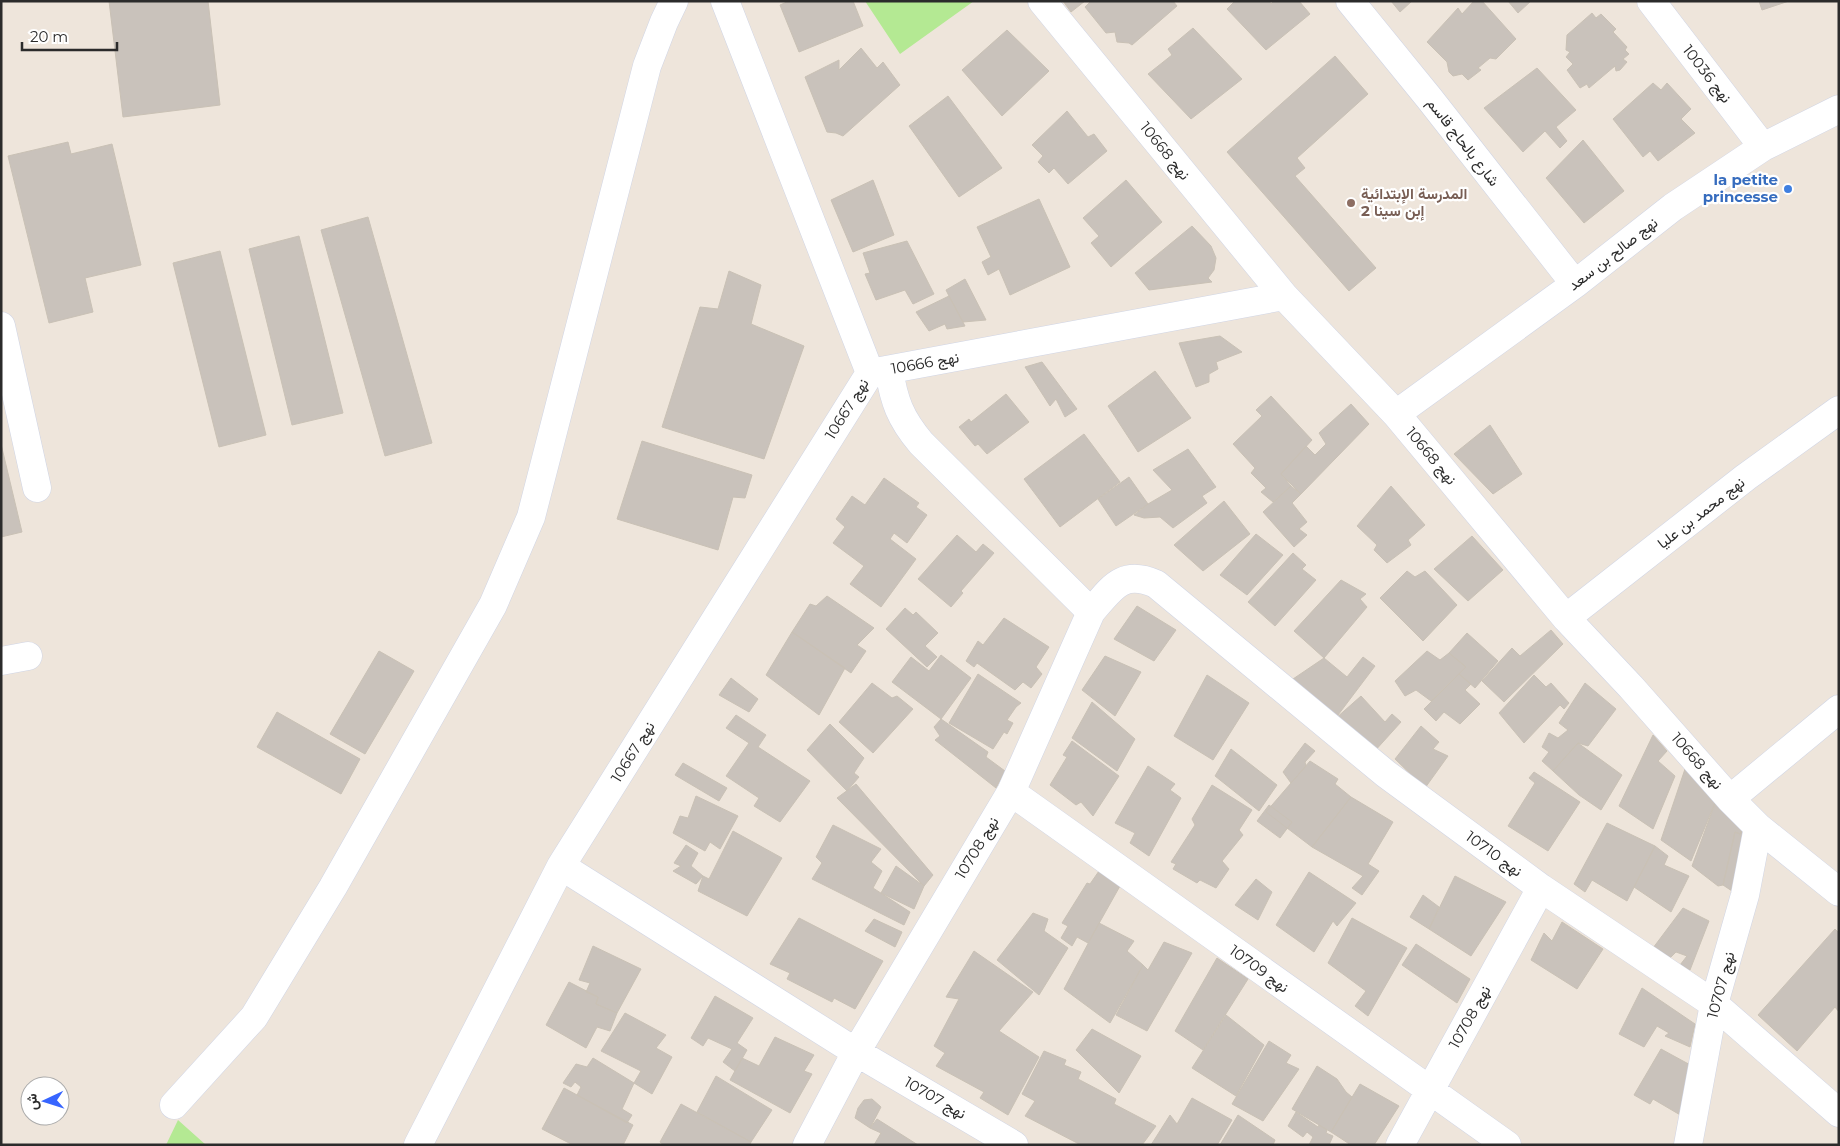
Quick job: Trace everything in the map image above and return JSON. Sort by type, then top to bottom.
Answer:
[{"type":"street","points":[[174,1104],[254,1017],[333,887],[493,605],[531,517],[647,66],[674,1]]},
{"type":"street","name":"نهج 10666","points":[[725,1],[879,371],[1284,296]]},
{"type":"street","name":"نهج 10668","points":[[1042,1],[1284,296],[1396,414],[1566,618],[1631,687],[1730,800],[1758,827],[1839,892]]},
{"type":"street","name":"شارع بالحاج قاسم","points":[[1350,1],[1575,284]]},
{"type":"street","name":"نهج 10036","points":[[1651,1],[1763,146]]},
{"type":"street","name":"نهج صالح بن سعد","points":[[1396,414],[1575,284],[1673,207],[1763,146],[1837,115]]},
{"type":"street","points":[[1,326],[37,488]]},
{"type":"street","name":"نهج 10667","points":[[418,1145],[561,866],[879,371],[893,394],[899,412],[921,443],[1091,612]]},
{"type":"street","name":"نهج محمد بن عليا","points":[[1566,618],[1746,477],[1839,410]]},
{"type":"street","name":"نهج 10708","points":[[807,1145],[856,1052],[1011,792],[1091,612],[1119,583],[1130,578],[1143,578],[1156,584]]},
{"type":"street","name":"نهج 10710","points":[[1156,584],[1386,774],[1541,888],[1714,1004],[1839,1113]]},
{"type":"street","points":[[1,661],[28,656]]},
{"type":"street","points":[[1730,800],[1839,709]]},
{"type":"street","name":"نهج 10709","points":[[1011,792],[1507,1145]]},
{"type":"street","name":"نهج 10707","points":[[1688,1145],[1714,1004],[1745,895],[1758,827]]},
{"type":"street","name":"نهج 10707","points":[[561,866],[856,1052],[1014,1145]]},
{"type":"street","name":"نهج 10708","points":[[1400,1145],[1541,888]]},
{"type":"green space","points":[[865,1],[974,1],[900,54]]},
{"type":"green space","points":[[178,1120],[206,1145],[166,1145]]},
{"type":"building","points":[[109,1],[208,1],[220,105],[123,117]]},
{"type":"building","points":[[789,1],[853,1],[863,26],[799,52],[780,5]]},
{"type":"building","points":[[1063,1],[1085,1],[1071,12]]},
{"type":"building","points":[[1091,1],[1173,1],[1177,6],[1132,45],[1117,42],[1115,32],[1106,33],[1085,7]]},
{"type":"building","points":[[1235,1],[1269,1],[1271,4],[1274,1],[1299,1],[1310,14],[1266,50],[1227,9]]},
{"type":"building","points":[[1391,1],[1412,1],[1400,12]]},
{"type":"building","points":[[1474,1],[1482,1],[1516,39],[1496,59],[1490,58],[1478,68],[1481,70],[1468,80],[1462,74],[1453,76],[1449,72],[1447,62],[1427,42],[1458,8],[1462,14]]},
{"type":"building","points":[[1508,1],[1531,1],[1518,13]]},
{"type":"building","points":[[1759,1],[1789,1],[1762,10]]},
{"type":"building","points":[[1592,13],[1596,18],[1601,14],[1616,29],[1613,32],[1627,47],[1625,50],[1629,54],[1623,59],[1627,62],[1620,70],[1616,71],[1615,66],[1589,88],[1587,84],[1580,88],[1567,70],[1573,64],[1566,57],[1570,52],[1566,50],[1567,35]]},
{"type":"building","points":[[1193,28],[1242,79],[1191,119],[1148,74],[1172,55],[1168,49]]},
{"type":"building","points":[[1007,30],[1049,71],[1002,116],[962,70]]},
{"type":"building","points":[[861,48],[877,68],[883,62],[900,85],[843,136],[827,132],[805,77],[839,60],[839,70]]},
{"type":"building","points":[[1335,56],[1368,94],[1297,158],[1305,168],[1295,176],[1376,268],[1349,291],[1227,152]]},
{"type":"building","points":[[1537,68],[1576,110],[1556,127],[1567,141],[1560,148],[1545,131],[1523,152],[1484,108]]},
{"type":"building","points":[[1653,83],[1661,90],[1667,83],[1691,109],[1681,119],[1695,133],[1658,161],[1650,151],[1643,157],[1613,119]]},
{"type":"building","points":[[948,96],[1002,168],[959,197],[909,126]]},
{"type":"building","points":[[1067,111],[1088,137],[1094,134],[1107,151],[1068,184],[1054,168],[1049,173],[1038,162],[1043,156],[1032,145]]},
{"type":"building","points":[[1583,140],[1624,191],[1584,223],[1546,178]]},
{"type":"building","points":[[68,142],[71,154],[112,144],[141,265],[85,278],[93,312],[49,323],[8,156]]},
{"type":"building","points":[[873,180],[894,235],[853,252],[831,200]]},
{"type":"building","points":[[1126,180],[1162,222],[1111,267],[1091,243],[1099,236],[1083,218]]},
{"type":"building","points":[[1039,199],[1070,267],[1010,295],[999,269],[988,275],[982,262],[991,257],[977,227]]},
{"type":"building","points":[[368,217],[432,443],[385,456],[321,230]]},
{"type":"building","points":[[1192,226],[1211,246],[1216,258],[1214,270],[1208,278],[1212,282],[1149,290],[1135,273]]},
{"type":"building","points":[[299,236],[343,413],[292,425],[249,249]]},
{"type":"building","points":[[907,241],[934,294],[913,304],[905,290],[876,300],[865,274],[870,273],[863,253]]},
{"type":"building","points":[[220,251],[266,435],[219,447],[173,263]]},
{"type":"building","points":[[729,271],[761,285],[751,324],[804,346],[764,459],[662,427],[700,307],[718,309]]},
{"type":"building","points":[[965,279],[986,320],[963,322],[949,296],[946,290]]},
{"type":"building","points":[[949,296],[965,326],[947,329],[945,324],[929,331],[916,312]]},
{"type":"building","points":[[1220,336],[1242,352],[1216,362],[1218,369],[1209,374],[1209,382],[1196,387],[1179,343]]},
{"type":"building","points":[[1042,362],[1077,409],[1065,417],[1056,399],[1050,406],[1025,367]]},
{"type":"building","points":[[1155,371],[1191,418],[1138,452],[1108,406]]},
{"type":"building","points":[[1006,394],[1029,422],[987,454],[978,444],[975,446],[959,427],[969,419],[971,422]]},
{"type":"building","points":[[1271,396],[1312,440],[1281,474],[1291,486],[1273,502],[1261,492],[1266,488],[1251,473],[1255,468],[1233,444],[1262,416],[1256,410]]},
{"type":"building","points":[[1351,404],[1369,424],[1301,494],[1281,474],[1306,446],[1315,455],[1326,444],[1319,433]]},
{"type":"building","points":[[1490,425],[1522,474],[1493,494],[1454,454]]},
{"type":"building","points":[[1084,434],[1120,482],[1060,527],[1024,479]]},
{"type":"building","points":[[642,441],[752,475],[745,498],[733,497],[718,550],[617,519]]},
{"type":"building","points":[[1,444],[22,532],[1,537]]},
{"type":"building","points":[[1188,449],[1216,487],[1202,496],[1207,503],[1173,528],[1160,517],[1144,518],[1134,515],[1172,490],[1153,470]]},
{"type":"building","points":[[1129,477],[1148,504],[1116,526],[1098,499]]},
{"type":"building","points":[[884,478],[919,503],[916,507],[927,515],[907,543],[894,533],[890,539],[916,559],[881,607],[850,584],[864,566],[833,543],[845,527],[836,519],[852,496],[865,505]]},
{"type":"building","points":[[1291,486],[1301,494],[1292,503],[1307,522],[1299,529],[1307,535],[1294,547],[1263,512]]},
{"type":"building","points":[[1391,486],[1425,525],[1408,540],[1411,545],[1387,563],[1374,550],[1377,545],[1357,526]]},
{"type":"building","points":[[1224,501],[1250,534],[1203,571],[1174,545]]},
{"type":"building","points":[[1256,534],[1283,555],[1247,595],[1220,575]]},
{"type":"building","points":[[957,535],[976,552],[983,544],[994,553],[961,591],[963,593],[951,607],[918,579]]},
{"type":"building","points":[[1472,536],[1503,570],[1468,601],[1434,569]]},
{"type":"building","points":[[1293,553],[1306,565],[1302,569],[1316,580],[1275,626],[1248,602]]},
{"type":"building","points":[[1407,571],[1415,577],[1425,571],[1457,605],[1423,641],[1380,598]]},
{"type":"building","points":[[1341,580],[1366,594],[1360,599],[1367,607],[1324,658],[1294,631]]},
{"type":"building","points":[[827,596],[874,628],[857,645],[866,651],[851,673],[792,632],[810,604],[816,606]]},
{"type":"building","points":[[1137,606],[1176,630],[1154,661],[1114,639]]},
{"type":"building","points":[[905,608],[913,615],[916,612],[938,633],[925,646],[937,657],[927,667],[886,629]]},
{"type":"building","points":[[1004,618],[1049,647],[1036,667],[1042,674],[1031,688],[1023,682],[1015,690],[977,663],[974,667],[966,661],[978,641],[983,645]]},
{"type":"building","points":[[1551,630],[1563,644],[1504,702],[1482,681],[1512,648],[1520,656]]},
{"type":"building","points":[[792,632],[845,668],[819,715],[766,675]]},
{"type":"building","points":[[1467,633],[1498,661],[1475,688],[1459,674],[1466,667],[1449,653]]},
{"type":"building","points":[[379,651],[414,671],[365,754],[330,734]]},
{"type":"building","points":[[1427,651],[1440,660],[1449,653],[1466,667],[1431,701],[1416,690],[1405,696],[1395,681]]},
{"type":"building","points":[[941,655],[971,678],[941,719],[892,682],[911,657],[929,671]]},
{"type":"building","points":[[1105,656],[1141,672],[1115,716],[1082,690]]},
{"type":"building","points":[[1363,657],[1375,666],[1335,719],[1293,679],[1324,658],[1347,677]]},
{"type":"building","points":[[978,674],[1021,703],[1007,720],[1013,723],[1007,734],[1004,732],[993,749],[949,723]]},
{"type":"building","points":[[1459,674],[1471,684],[1465,690],[1480,704],[1460,724],[1444,712],[1436,721],[1424,709]]},
{"type":"building","points":[[1207,675],[1249,703],[1213,760],[1174,736]]},
{"type":"building","points":[[1534,675],[1546,687],[1551,683],[1569,703],[1564,709],[1560,705],[1524,743],[1499,713]]},
{"type":"building","points":[[731,678],[758,699],[749,712],[719,695]]},
{"type":"building","points":[[872,683],[892,698],[897,696],[913,709],[873,753],[839,722]]},
{"type":"building","points":[[1585,683],[1616,709],[1588,746],[1578,743],[1553,771],[1542,761],[1549,752],[1542,747],[1549,733],[1558,738],[1568,730],[1559,723]]},
{"type":"building","points":[[1361,696],[1385,722],[1392,714],[1401,722],[1373,753],[1335,719]]},
{"type":"building","points":[[1092,702],[1135,739],[1117,771],[1072,738]]},
{"type":"building","points":[[277,712],[360,759],[341,794],[257,747]]},
{"type":"building","points":[[736,715],[766,735],[758,747],[810,781],[780,822],[754,806],[759,798],[726,776],[749,743],[726,728]]},
{"type":"building","points":[[941,719],[988,752],[986,757],[1005,771],[996,788],[935,740],[940,736],[934,727]]},
{"type":"building","points":[[830,724],[864,758],[854,773],[859,777],[847,791],[807,750]]},
{"type":"building","points":[[1421,726],[1439,742],[1433,749],[1448,756],[1425,788],[1395,759]]},
{"type":"building","points":[[1653,735],[1667,751],[1658,761],[1675,776],[1653,829],[1619,806]]},
{"type":"building","points":[[1072,741],[1119,776],[1093,816],[1081,802],[1076,805],[1050,785],[1067,757],[1063,755]]},
{"type":"building","points":[[1305,743],[1315,751],[1305,762],[1306,766],[1291,783],[1283,772]]},
{"type":"building","points":[[1578,743],[1622,775],[1601,810],[1579,795],[1553,771]]},
{"type":"building","points":[[1231,749],[1277,785],[1259,811],[1215,776]]},
{"type":"building","points":[[1310,761],[1338,779],[1335,784],[1351,797],[1312,847],[1266,812]]},
{"type":"building","points":[[683,763],[727,788],[719,801],[675,775]]},
{"type":"building","points":[[1148,766],[1175,784],[1170,790],[1181,798],[1149,856],[1130,843],[1135,833],[1115,823]]},
{"type":"building","points":[[1685,769],[1717,798],[1691,861],[1661,840]]},
{"type":"building","points":[[1534,772],[1580,802],[1548,851],[1508,826],[1535,783],[1529,778]]},
{"type":"building","points":[[856,784],[933,875],[924,886],[837,798]]},
{"type":"building","points":[[1212,785],[1252,810],[1239,830],[1243,835],[1222,861],[1229,869],[1216,888],[1200,880],[1197,883],[1173,869],[1176,864],[1171,862],[1195,825],[1192,819]]},
{"type":"building","points":[[696,796],[738,816],[720,849],[710,842],[705,851],[673,833],[680,816],[688,818]]},
{"type":"building","points":[[1351,797],[1393,822],[1368,864],[1379,871],[1362,895],[1352,888],[1363,876],[1312,847]]},
{"type":"building","points":[[1717,798],[1745,823],[1740,834],[1735,832],[1723,885],[1718,886],[1692,866]]},
{"type":"building","points":[[1269,805],[1292,822],[1280,838],[1257,821]]},
{"type":"building","points":[[1607,823],[1655,846],[1627,901],[1592,880],[1585,892],[1574,884]]},
{"type":"building","points":[[1745,823],[1741,897],[1723,885],[1735,832],[1740,834]]},
{"type":"building","points":[[833,825],[881,849],[871,862],[882,871],[873,888],[910,912],[904,925],[812,879],[822,863],[816,857]]},
{"type":"building","points":[[733,831],[782,858],[747,916],[698,891],[703,876],[709,879]]},
{"type":"building","points":[[686,845],[698,853],[691,866],[703,876],[696,884],[673,871],[681,866],[674,863]]},
{"type":"building","points":[[1655,846],[1668,856],[1664,865],[1689,876],[1671,912],[1634,887]]},
{"type":"building","points":[[896,866],[924,886],[914,909],[881,893]]},
{"type":"building","points":[[1099,871],[1120,886],[1088,943],[1077,937],[1072,946],[1061,938],[1068,926],[1062,923],[1087,883],[1090,884]]},
{"type":"building","points":[[1309,872],[1356,903],[1337,926],[1333,921],[1314,952],[1276,925]]},
{"type":"building","points":[[1455,876],[1506,902],[1471,956],[1429,929]]},
{"type":"building","points":[[1256,879],[1272,892],[1258,920],[1235,905]]},
{"type":"building","points":[[1423,895],[1439,907],[1429,929],[1410,917]]},
{"type":"building","points":[[1683,908],[1709,921],[1690,970],[1680,965],[1687,956],[1676,952],[1670,958],[1653,948]]},
{"type":"building","points":[[1033,913],[1048,919],[1044,931],[1068,948],[1039,995],[997,960]]},
{"type":"building","points":[[799,918],[883,961],[855,1009],[834,998],[832,1002],[787,979],[790,973],[770,964]]},
{"type":"building","points":[[1352,918],[1407,948],[1368,1016],[1355,1006],[1366,991],[1328,963]]},
{"type":"building","points":[[874,919],[902,932],[895,947],[865,931]]},
{"type":"building","points":[[1562,922],[1603,949],[1577,989],[1531,960],[1544,933],[1552,941]]},
{"type":"building","points":[[1099,923],[1134,941],[1127,951],[1143,965],[1110,1023],[1064,989]]},
{"type":"building","points":[[1835,929],[1839,933],[1839,1012],[1835,1007],[1797,1051],[1758,1015]]},
{"type":"building","points":[[1164,942],[1192,953],[1147,1031],[1116,1015],[1143,965],[1148,970]]},
{"type":"building","points":[[1416,944],[1470,979],[1457,1003],[1402,965]]},
{"type":"building","points":[[593,946],[641,969],[617,1013],[596,1004],[598,997],[586,992],[590,983],[579,980]]},
{"type":"building","points":[[974,951],[1033,992],[999,1031],[1039,1057],[1008,1115],[980,1098],[984,1092],[936,1066],[945,1053],[934,1046],[959,999],[946,997]]},
{"type":"building","points":[[1217,958],[1248,979],[1203,1050],[1175,1031]]},
{"type":"building","points":[[569,982],[598,997],[596,1004],[617,1013],[610,1031],[597,1027],[586,1048],[546,1025]]},
{"type":"building","points":[[1642,988],[1695,1024],[1690,1047],[1665,1036],[1669,1033],[1657,1026],[1644,1047],[1619,1034]]},
{"type":"building","points":[[715,996],[753,1018],[737,1043],[747,1050],[735,1071],[723,1062],[732,1049],[708,1038],[703,1046],[691,1038]]},
{"type":"building","points":[[625,1013],[666,1035],[656,1048],[672,1057],[652,1094],[634,1083],[641,1071],[601,1051]]},
{"type":"building","points":[[1226,1015],[1264,1045],[1236,1096],[1192,1068]]},
{"type":"building","points":[[1092,1029],[1141,1056],[1119,1093],[1076,1050]]},
{"type":"building","points":[[775,1037],[814,1055],[804,1071],[812,1074],[790,1113],[730,1080],[742,1058],[759,1066]]},
{"type":"building","points":[[1269,1041],[1291,1055],[1286,1063],[1299,1069],[1263,1121],[1232,1104]]},
{"type":"building","points":[[1661,1049],[1694,1067],[1682,1116],[1653,1099],[1650,1104],[1634,1095]]},
{"type":"building","points":[[1044,1051],[1066,1060],[1064,1065],[1081,1072],[1078,1079],[1116,1099],[1114,1104],[1156,1126],[1142,1145],[1081,1145],[1025,1116],[1035,1101],[1022,1094]]},
{"type":"building","points":[[593,1058],[634,1083],[622,1109],[632,1115],[627,1123],[577,1095],[581,1087],[575,1082],[571,1087],[563,1083],[576,1064],[587,1067]]},
{"type":"building","points":[[1317,1066],[1337,1079],[1352,1097],[1331,1132],[1292,1109]]},
{"type":"building","points":[[716,1076],[772,1110],[751,1142],[697,1112]]},
{"type":"building","points":[[1360,1084],[1399,1106],[1374,1145],[1351,1145],[1331,1132]]},
{"type":"building","points":[[564,1088],[633,1125],[623,1145],[573,1145],[542,1129]]},
{"type":"building","points":[[1192,1098],[1232,1120],[1217,1145],[1151,1145],[1170,1115],[1177,1124]]},
{"type":"building","points":[[872,1099],[881,1107],[870,1128],[855,1118],[858,1108],[864,1100]]},
{"type":"building","points":[[681,1104],[751,1142],[750,1145],[664,1145],[660,1142]]},
{"type":"building","points":[[1296,1112],[1318,1127],[1319,1125],[1327,1130],[1326,1133],[1333,1136],[1329,1145],[1309,1145],[1313,1137],[1307,1132],[1303,1137],[1288,1126]]},
{"type":"building","points":[[1238,1115],[1275,1140],[1273,1145],[1220,1145]]},
{"type":"building","points":[[877,1119],[918,1145],[874,1145],[881,1133],[870,1128]]},
{"type":"place","name":"la petite princesse","points":[[1788,189]]},
{"type":"place","name":"المدرسة الإبتدائية إبن سينا 2","points":[[1351,203]]}]
